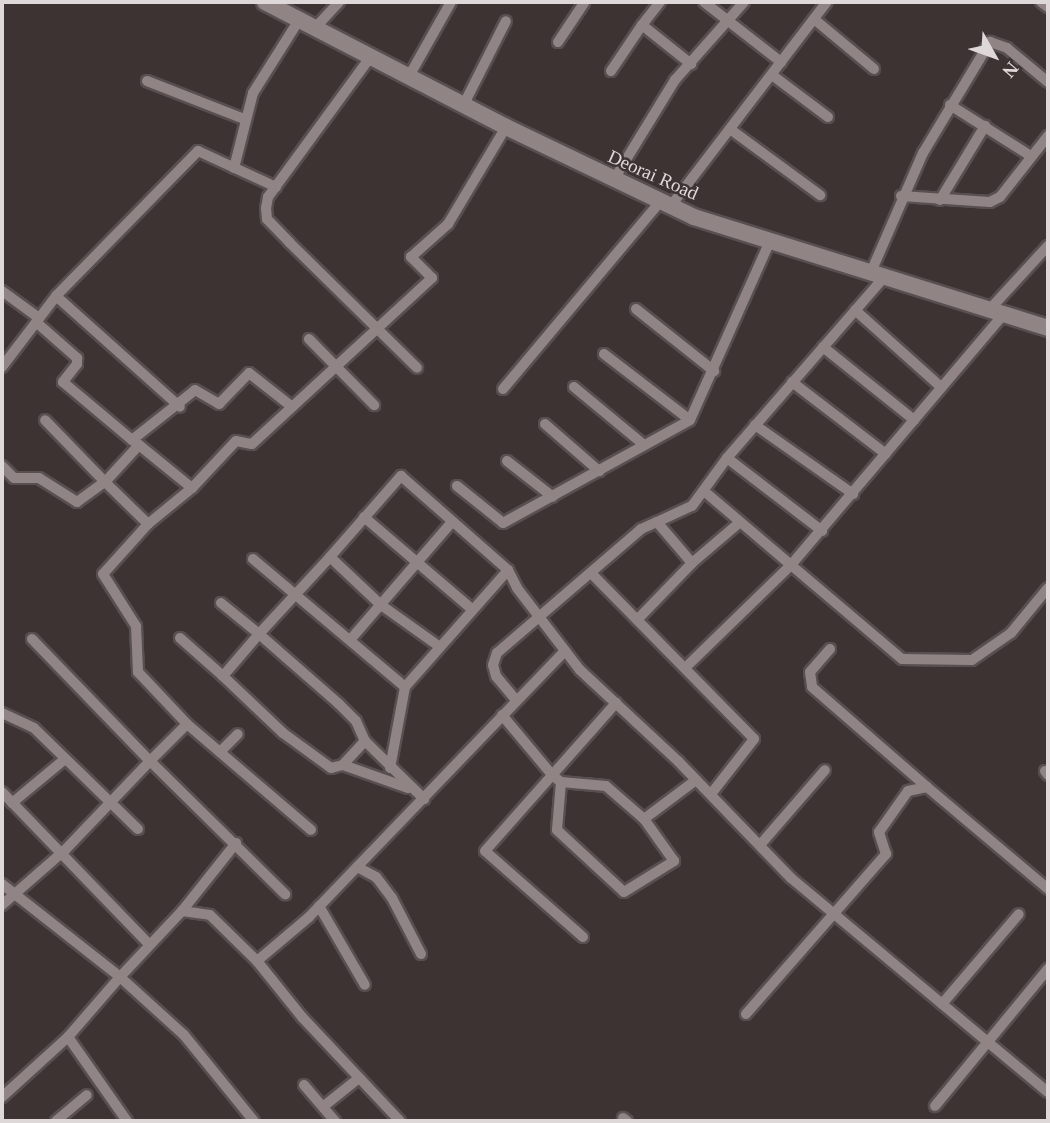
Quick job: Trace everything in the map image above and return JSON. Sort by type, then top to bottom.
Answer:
[{"type":"street","name":"Deorai Road","points":[[265,2],[369,59],[665,205],[1048,328]]},
{"type":"street","points":[[314,29],[339,2]]},
{"type":"street","points":[[408,78],[450,2]]},
{"type":"street","points":[[558,42],[584,2]]},
{"type":"street","points":[[611,71],[660,2]]},
{"type":"street","points":[[704,2],[781,62]]},
{"type":"street","points":[[612,181],[675,80],[744,2]]},
{"type":"street","points":[[503,389],[730,129],[827,2]]},
{"type":"street","points":[[1041,2],[1048,7]]},
{"type":"street","points":[[814,19],[874,69]]},
{"type":"street","points":[[234,168],[244,119],[253,93],[299,20]]},
{"type":"street","points":[[463,106],[506,21]]},
{"type":"street","points":[[642,25],[691,64]]},
{"type":"street","points":[[516,700],[493,664],[497,653],[592,574],[641,529],[692,506],[727,458],[855,310],[878,274],[901,196],[950,105],[996,40],[1048,82]]},
{"type":"street","points":[[369,59],[268,197],[267,219],[417,368]]},
{"type":"street","points":[[772,75],[828,117]]},
{"type":"street","points":[[146,81],[244,119]]},
{"type":"street","points":[[950,105],[1031,156]]},
{"type":"street","points":[[940,200],[985,126]]},
{"type":"street","points":[[311,830],[187,724],[138,672],[136,626],[103,574],[148,524],[192,488],[236,441],[252,444],[334,366],[380,329],[432,278],[411,257],[448,224],[506,127]]},
{"type":"street","points":[[730,129],[820,195]]},
{"type":"street","points":[[901,196],[976,204],[1000,197],[1048,136]]},
{"type":"street","points":[[2,367],[57,296],[198,152],[276,187]]},
{"type":"street","points":[[457,486],[503,523],[690,420],[771,241]]},
{"type":"street","points":[[685,668],[822,531],[941,387],[1048,246]]},
{"type":"street","points":[[2,291],[38,320],[77,358],[77,364],[62,382],[192,488]]},
{"type":"street","points":[[57,296],[180,407]]},
{"type":"street","points":[[636,309],[714,371]]},
{"type":"street","points":[[855,310],[941,387]]},
{"type":"street","points":[[309,339],[373,405]]},
{"type":"street","points":[[823,347],[914,420]]},
{"type":"street","points":[[604,354],[690,420]]},
{"type":"street","points":[[2,466],[14,478],[39,478],[77,502],[105,482],[152,421],[180,407],[197,389],[219,404],[249,373],[291,406]]},
{"type":"street","points":[[792,382],[886,454]]},
{"type":"street","points":[[574,387],[644,445]]},
{"type":"street","points":[[45,420],[148,524]]},
{"type":"street","points":[[545,424],[599,471]]},
{"type":"street","points":[[755,425],[853,494]]},
{"type":"street","points":[[727,458],[822,531]]},
{"type":"street","points":[[507,461],[553,497]]},
{"type":"street","points":[[223,676],[401,476],[508,570],[539,618],[565,651],[760,845],[832,912],[1048,1092]]},
{"type":"street","points":[[704,491],[902,659],[972,660],[1011,633],[1048,588]]},
{"type":"street","points":[[363,517],[473,610]]},
{"type":"street","points":[[350,640],[452,522]]},
{"type":"street","points":[[657,522],[692,563]]},
{"type":"street","points":[[637,620],[692,563],[739,523]]},
{"type":"street","points":[[330,556],[381,604],[440,647]]},
{"type":"street","points":[[253,559],[405,687]]},
{"type":"street","points":[[390,768],[405,687],[508,570]]},
{"type":"street","points":[[592,574],[754,739],[710,794]]},
{"type":"street","points":[[221,603],[356,721],[365,741],[424,799]]},
{"type":"street","points":[[180,638],[283,733],[331,768],[343,765],[414,790]]},
{"type":"street","points":[[32,639],[150,761],[285,894]]},
{"type":"street","points":[[830,649],[810,672],[812,687],[1048,889]]},
{"type":"street","points":[[257,961],[319,906],[565,651]]},
{"type":"street","points":[[583,937],[485,851],[557,779],[617,703]]},
{"type":"street","points":[[2,713],[34,728],[138,829]]},
{"type":"street","points":[[502,715],[557,779],[557,830],[624,892],[674,861],[645,819],[606,786],[557,779]]},
{"type":"street","points":[[2,905],[60,854],[187,724]]},
{"type":"street","points":[[220,752],[238,734]]},
{"type":"street","points":[[343,765],[365,741]]},
{"type":"street","points":[[12,803],[65,759]]},
{"type":"street","points":[[760,845],[825,769]]},
{"type":"street","points":[[645,819],[696,779]]},
{"type":"street","points":[[746,1014],[832,912],[886,854],[879,832],[908,791],[927,787]]},
{"type":"street","points":[[2,792],[149,944]]},
{"type":"street","points":[[2,1097],[68,1037],[149,944],[182,911],[236,843]]},
{"type":"street","points":[[357,867],[376,877],[392,898],[421,954]]},
{"type":"street","points":[[2,884],[12,895],[120,977],[184,1035],[254,1121]]},
{"type":"street","points":[[319,906],[365,985]]},
{"type":"street","points":[[182,911],[210,915],[257,961],[400,1121]]},
{"type":"street","points":[[942,1004],[1019,914]]},
{"type":"street","points":[[935,1106],[1048,969]]},
{"type":"street","points":[[68,1037],[127,1121]]},
{"type":"street","points":[[324,1106],[359,1078]]},
{"type":"street","points":[[304,1085],[335,1121]]},
{"type":"street","points":[[55,1121],[87,1095]]}]
